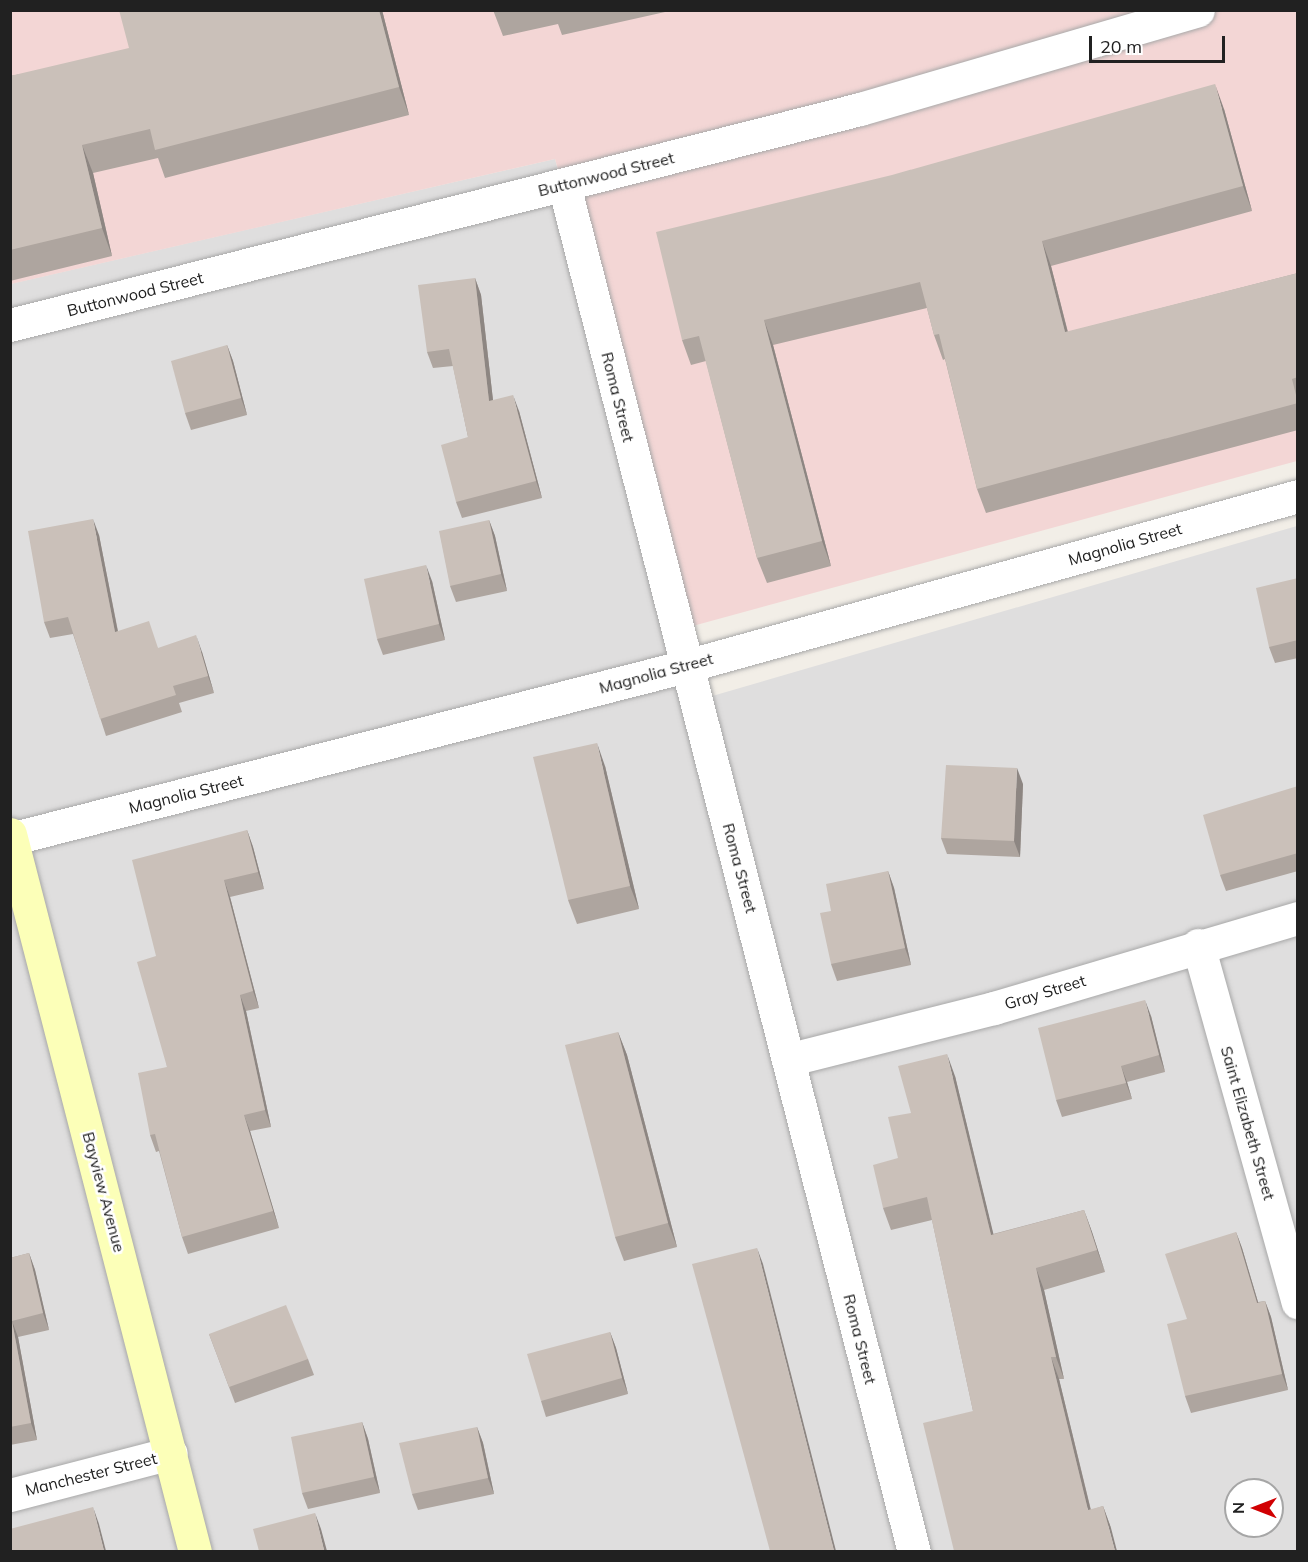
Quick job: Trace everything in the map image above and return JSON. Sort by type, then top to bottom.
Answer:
[{"type":"main road","name":"Bayview Avenue","points":[[11,837],[195,1551]]},
{"type":"street","name":"Buttonwood Street","points":[[10,326],[860,109],[1198,10]]},
{"type":"street","name":"Roma Street","points":[[564,185],[686,666],[791,1059],[914,1551]]},
{"type":"street","name":"Magnolia Street","points":[[11,837],[686,666],[1298,496]]},
{"type":"street","name":"Gray Street","points":[[791,1059],[994,1008],[1198,945],[1298,918]]},
{"type":"street","name":"Saint Elizabeth Street","points":[[1198,945],[1298,1302]]},
{"type":"street","name":"Manchester Street","points":[[10,1495],[171,1453]]},
{"type":"shaded area","points":[[10,11],[1297,11],[1297,461],[689,627],[555,159],[11,284]]},
{"type":"shaded area","points":[[555,159],[695,701],[1297,526],[1297,1551],[11,1551],[10,284]]},
{"type":"building","points":[[119,10],[379,10],[399,87],[155,150],[150,129],[82,145],[102,228],[10,250],[10,76],[129,48]]},
{"type":"building","points":[[1215,84],[1243,186],[1042,241],[1065,332],[1298,273],[1298,377],[1292,379],[1298,403],[977,489],[939,334],[934,335],[920,282],[764,320],[822,541],[757,558],[699,336],[682,340],[656,232],[892,175]]},
{"type":"building","points":[[475,278],[489,401],[513,395],[536,481],[456,502],[441,445],[468,437],[449,349],[427,352],[418,285]]},
{"type":"building","points":[[227,345],[241,398],[185,413],[171,361]]},
{"type":"building","points":[[93,519],[115,632],[149,621],[158,648],[196,635],[208,676],[173,686],[176,695],[100,719],[68,617],[44,622],[28,531]]},
{"type":"building","points":[[489,520],[501,574],[450,586],[439,531]]},
{"type":"building","points":[[426,565],[439,624],[377,639],[364,579]]},
{"type":"building","points":[[1298,578],[1298,640],[1269,647],[1256,588]]},
{"type":"building","points":[[597,743],[630,886],[568,900],[533,757]]},
{"type":"building","points":[[946,765],[1017,768],[1014,841],[941,838]]},
{"type":"building","points":[[1298,786],[1298,853],[1220,875],[1203,815]]},
{"type":"building","points":[[247,830],[258,872],[224,880],[253,991],[240,995],[265,1110],[244,1115],[273,1211],[182,1237],[155,1134],[150,1135],[138,1073],[167,1067],[137,962],[156,956],[132,860]]},
{"type":"building","points":[[888,871],[905,948],[831,964],[820,913],[831,911],[826,884]]},
{"type":"building","points":[[1145,1000],[1159,1055],[1121,1066],[1126,1083],[1056,1100],[1038,1028]]},
{"type":"building","points":[[618,1032],[668,1223],[615,1237],[565,1045]]},
{"type":"building","points":[[947,1054],[991,1235],[1084,1210],[1097,1250],[1036,1268],[1056,1357],[1051,1357],[1088,1510],[1103,1506],[1115,1551],[954,1551],[923,1423],[973,1411],[927,1197],[883,1208],[873,1165],[898,1158],[888,1117],[911,1113],[898,1066]]},
{"type":"building","points":[[1236,1232],[1257,1303],[1265,1301],[1282,1374],[1185,1396],[1167,1324],[1187,1319],[1165,1254]]},
{"type":"building","points":[[757,1248],[834,1551],[770,1551],[692,1264]]},
{"type":"building","points":[[29,1253],[43,1313],[12,1321],[31,1423],[10,1427],[10,1258]]},
{"type":"building","points":[[286,1305],[308,1359],[229,1387],[209,1334]]},
{"type":"building","points":[[610,1332],[622,1378],[541,1401],[527,1354]]},
{"type":"building","points":[[362,1422],[374,1477],[302,1493],[291,1437]]},
{"type":"building","points":[[477,1427],[488,1478],[412,1494],[399,1443]]},
{"type":"building","points":[[93,1507],[104,1551],[11,1551],[10,1529]]},
{"type":"building","points":[[315,1513],[324,1550],[259,1551],[253,1529]]}]
